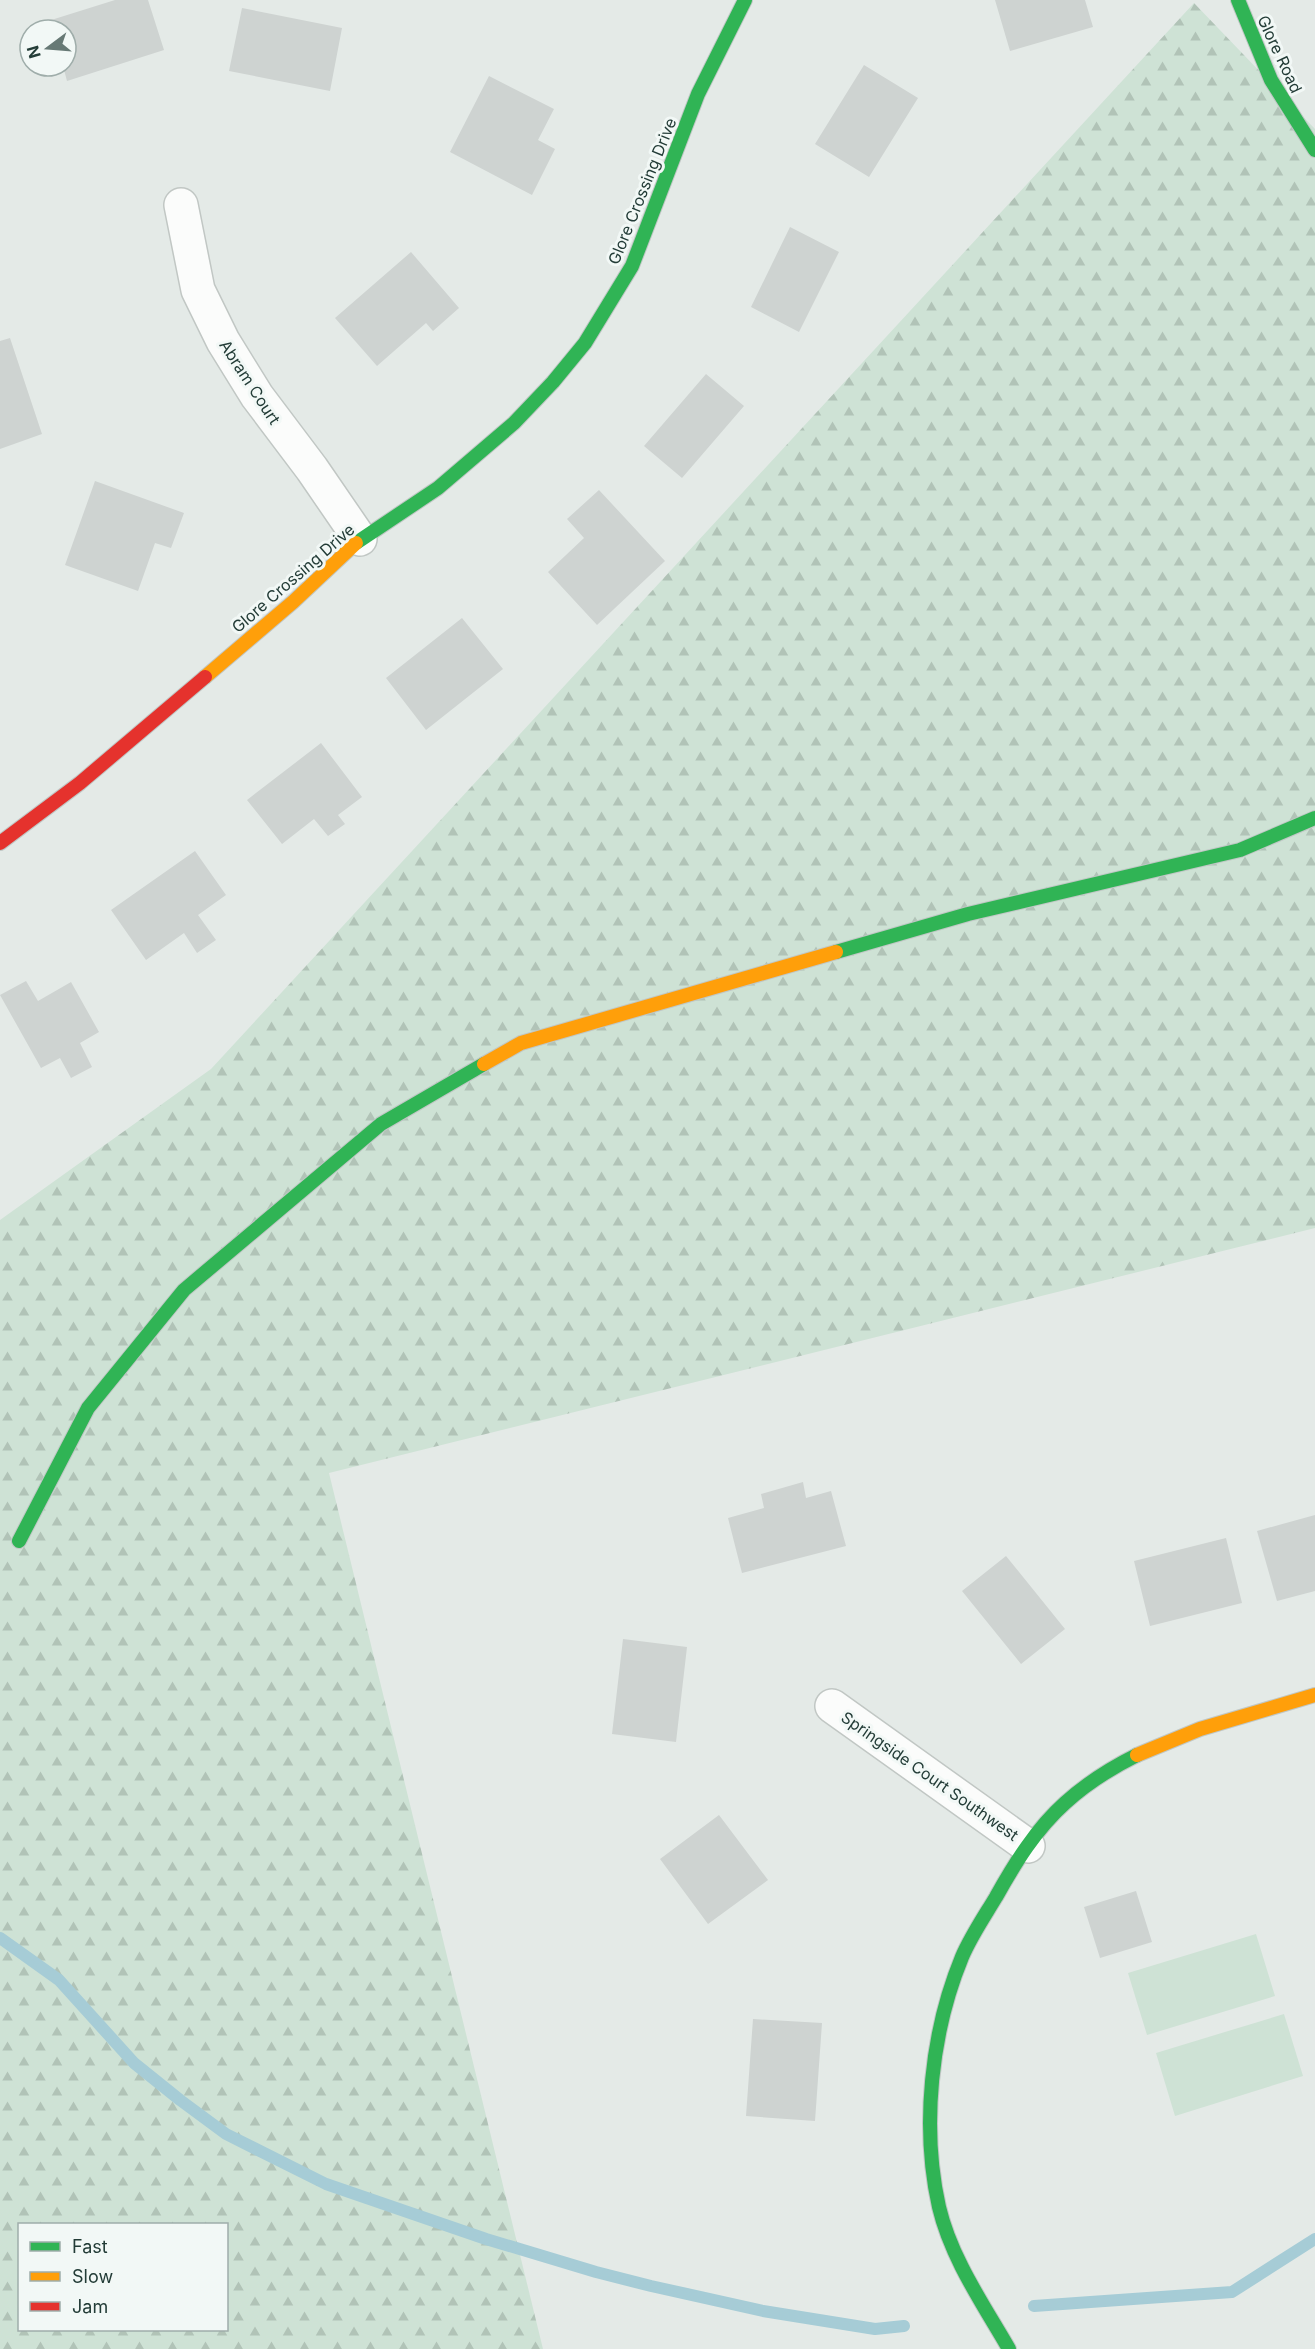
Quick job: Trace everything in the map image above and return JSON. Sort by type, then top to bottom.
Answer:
[{"type":"street","name":"Glore Crossing Drive","points":[[0,843],[80,783],[293,602],[360,540],[438,488],[514,423],[553,382],[585,343],[632,266],[698,94],[744,0]]},
{"type":"street","name":"Glore Road","points":[[1238,0],[1271,80],[1315,150]]},
{"type":"street","name":"Abram Court","points":[[181,205],[198,290],[223,341],[257,396],[312,469],[360,540]]},
{"type":"street","points":[[20,1541],[88,1408],[184,1290],[381,1124],[521,1042],[968,914],[1240,850],[1315,818]]},
{"type":"street","points":[[1009,2349],[956,2253],[940,2210],[932,2170],[933,2083],[941,2023],[962,1957],[1009,1874],[1028,1846],[1058,1809],[1091,1782],[1136,1755],[1197,1730],[1315,1695]]},
{"type":"street","name":"Springside Court Southwest","points":[[832,1706],[1028,1846]]},
{"type":"green space","points":[[1194,3],[1315,129],[1315,1228],[329,1473],[543,2349],[0,2349],[0,1220],[211,1069]]},
{"type":"green space","points":[[1256,1934],[1275,1996],[1147,2035],[1128,1973]]},
{"type":"green space","points":[[1284,2014],[1303,2076],[1175,2116],[1156,2053]]},
{"type":"building","points":[[115,0],[148,0],[164,50],[78,77],[78,18],[58,18]]},
{"type":"building","points":[[995,0],[1085,0],[1093,27],[1010,51]]},
{"type":"building","points":[[242,8],[342,28],[330,91],[229,71]]},
{"type":"building","points":[[864,65],[918,98],[869,177],[815,144]]},
{"type":"building","points":[[489,76],[554,109],[538,140],[555,149],[532,195],[450,152]]},
{"type":"building","points":[[790,227],[839,252],[799,332],[751,307]]},
{"type":"building","points":[[411,252],[459,308],[433,331],[426,323],[377,366],[335,318]]},
{"type":"building","points":[[10,338],[42,434],[0,449],[0,341]]},
{"type":"building","points":[[706,374],[744,406],[682,478],[644,446]]},
{"type":"building","points":[[95,481],[184,513],[171,548],[155,543],[138,591],[65,565]]},
{"type":"building","points":[[599,490],[665,561],[597,625],[548,572],[584,538],[567,519]]},
{"type":"building","points":[[462,618],[503,669],[426,730],[386,678]]},
{"type":"building","points":[[321,743],[362,797],[338,815],[345,824],[328,836],[314,819],[282,844],[247,800]]},
{"type":"building","points":[[195,851],[226,895],[198,915],[216,940],[197,953],[184,933],[146,960],[111,910]]},
{"type":"building","points":[[26,981],[38,1001],[71,982],[99,1032],[80,1043],[92,1067],[71,1078],[60,1058],[41,1068],[0,995]]},
{"type":"building","points":[[803,1482],[806,1498],[831,1491],[846,1546],[742,1573],[728,1518],[764,1508],[761,1494]]},
{"type":"building","points":[[1315,1515],[1315,1591],[1277,1601],[1257,1531]]},
{"type":"building","points":[[1226,1538],[1242,1603],[1150,1626],[1134,1561]]},
{"type":"building","points":[[1006,1556],[1065,1629],[1021,1664],[962,1591]]},
{"type":"building","points":[[623,1639],[687,1647],[676,1742],[612,1734]]},
{"type":"building","points":[[719,1815],[768,1880],[708,1924],[660,1859]]},
{"type":"building","points":[[1136,1891],[1152,1942],[1100,1958],[1084,1907]]},
{"type":"building","points":[[753,2019],[822,2023],[815,2121],[746,2116]]},
{"type":"waterway","points":[[0,1938],[59,1980],[134,2063],[180,2100],[226,2134],[326,2184],[486,2239],[651,2286],[763,2311],[875,2329],[904,2326]]},
{"type":"waterway","points":[[1034,2306],[1232,2292],[1315,2239]]},
{"type":"traffic: fast","points":[[356,543],[438,488],[514,423],[553,382],[585,343],[632,266],[698,94],[745,0]]},
{"type":"traffic: fast","points":[[1238,0],[1271,80],[1315,150]]},
{"type":"traffic: fast","points":[[836,952],[968,914],[1240,850],[1315,818]]},
{"type":"traffic: fast","points":[[19,1541],[88,1408],[184,1290],[381,1124],[484,1064]]},
{"type":"traffic: fast","points":[[1009,2349],[951,2244],[939,2207],[931,2145],[930,2113],[936,2048],[951,1986],[962,1957],[1035,1835],[1054,1813],[1082,1789],[1137,1755]]},
{"type":"traffic: slow","points":[[205,677],[293,602],[356,543]]},
{"type":"traffic: slow","points":[[484,1064],[521,1043],[836,952]]},
{"type":"traffic: slow","points":[[1137,1755],[1200,1729],[1315,1695]]},
{"type":"traffic: jam","points":[[0,843],[80,783],[205,677]]}]
